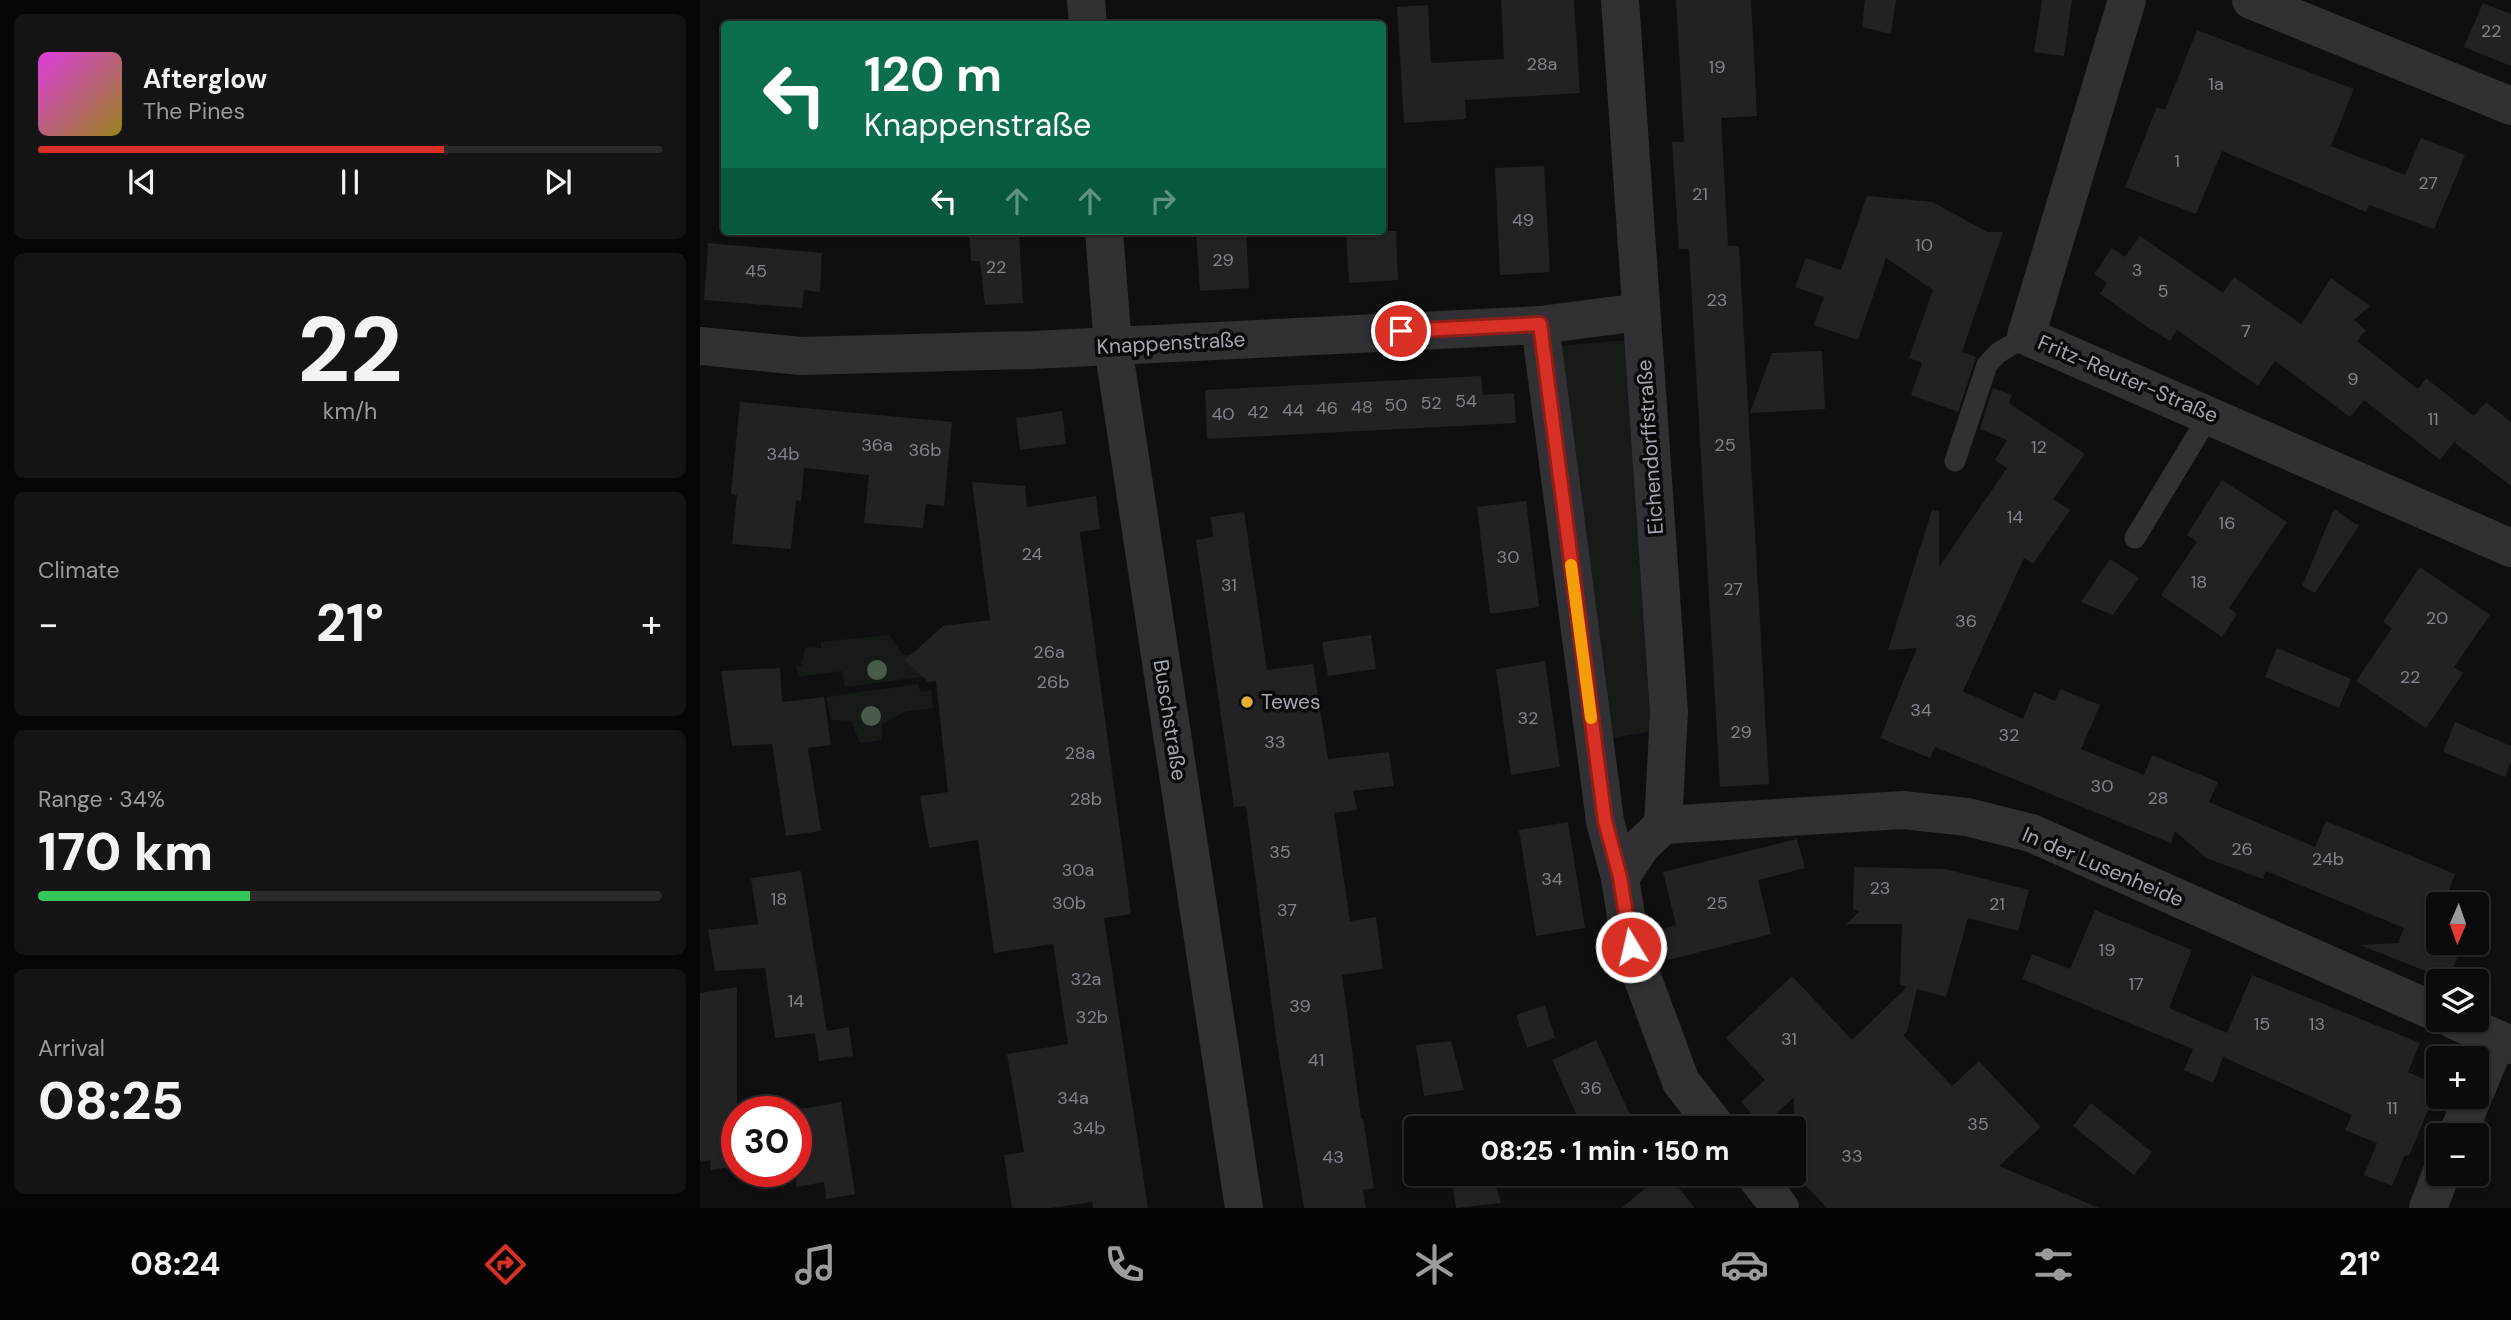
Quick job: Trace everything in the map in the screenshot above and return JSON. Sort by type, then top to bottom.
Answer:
[{"type":"street","points":[[1086,0],[1088,21]]},
{"type":"street","name":"Eichendorffstraße","points":[[1620,0],[1669,712],[1663,825]]},
{"type":"street","name":"Fritz-Reuter-Straße","points":[[2127,0],[2026,336],[2210,414],[2511,548]]},
{"type":"street","points":[[2251,0],[2511,106]]},
{"type":"street","name":"Buschstraße","points":[[1104,235],[1113,346],[1244,1208]]},
{"type":"street","name":"Knappenstraße","points":[[700,346],[801,356],[1113,346],[1540,324],[1641,312]]},
{"type":"street","points":[[1540,324],[1605,821],[1620,877],[1631,947],[1681,1082],[1708,1116]]},
{"type":"street","name":"In der Lusenheide","points":[[1663,825],[1903,810],[1968,817],[2031,833],[2426,1008]]},
{"type":"street","points":[[1620,877],[1641,846],[1663,825]]},
{"type":"street","points":[[2481,1032],[2504,1042],[2489,1068]]},
{"type":"street","points":[[1763,1186],[1780,1208]]},
{"type":"street","points":[[2428,1208],[2436,1186]]},
{"type":"lane","points":[[1955,461],[1987,365],[1998,353],[2026,336]]},
{"type":"lane","points":[[2135,538],[2210,414]]},
{"type":"shaded area","points":[[1626,340],[1653,731],[1606,739],[1560,346]]},
{"type":"shaded area","points":[[889,635],[903,655],[915,654],[928,676],[845,687],[842,671],[798,677],[796,664],[801,666],[806,647],[821,648],[821,642]]},
{"type":"shaded area","points":[[918,684],[921,692],[931,690],[933,708],[904,712],[882,724],[881,740],[860,743],[851,721],[831,720],[826,697]]},
{"type":"building","points":[[1501,0],[1574,0],[1580,93],[1465,100],[1466,119],[1404,123],[1397,7],[1428,5],[1431,63],[1504,59]]},
{"type":"building","points":[[1676,0],[1751,0],[1757,116],[1721,118],[1728,246],[1739,246],[1769,784],[1720,787],[1689,249],[1679,249],[1672,142],[1684,142]]},
{"type":"building","points":[[1865,0],[1896,0],[1891,34],[1862,27]]},
{"type":"building","points":[[2042,0],[2072,0],[2064,56],[2034,52]]},
{"type":"building","points":[[2483,3],[2511,14],[2511,66],[2464,47]]},
{"type":"building","points":[[2197,30],[2354,89],[2331,146],[2405,175],[2421,138],[2465,155],[2434,229],[2369,205],[2366,212],[2222,151],[2196,214],[2125,187],[2157,107],[2165,110]]},
{"type":"building","points":[[1544,166],[1550,272],[1500,275],[1495,168]]},
{"type":"building","points":[[1867,196],[1933,202],[1987,232],[2003,232],[1962,352],[1976,357],[1958,412],[1911,395],[1922,363],[1909,358],[1933,290],[1886,258],[1858,340],[1814,325],[1824,297],[1795,287],[1806,258],[1841,270]]},
{"type":"building","points":[[1386,231],[1396,231],[1398,280],[1349,283],[1346,235],[1386,235]]},
{"type":"building","points":[[969,235],[1019,235],[1023,303],[985,305],[980,261],[971,261]]},
{"type":"building","points":[[1196,235],[1246,235],[1249,288],[1200,291]]},
{"type":"building","points":[[2140,236],[2223,293],[2234,277],[2301,324],[2331,278],[2370,306],[2354,320],[2366,330],[2357,341],[2418,389],[2426,378],[2474,416],[2486,402],[2511,422],[2511,486],[2454,442],[2440,460],[2364,400],[2350,417],[2275,361],[2258,386],[2177,330],[2170,341],[2149,328],[2100,294],[2107,283],[2094,274],[2112,248],[2125,257]]},
{"type":"building","points":[[708,243],[822,253],[820,292],[804,290],[802,308],[704,300]]},
{"type":"building","points":[[1822,351],[1825,409],[1750,413],[1772,353]]},
{"type":"building","points":[[1481,376],[1483,395],[1514,393],[1516,423],[1207,439],[1205,390]]},
{"type":"building","points":[[1993,388],[2012,395],[2009,403],[2085,454],[2053,499],[2070,510],[2033,564],[2024,558],[1963,691],[2023,719],[2034,692],[2055,701],[2060,689],[2100,705],[2081,749],[2144,775],[2152,755],[2218,782],[2209,802],[2315,847],[2326,821],[2455,874],[2448,892],[2426,892],[2426,956],[2458,956],[2452,969],[2426,969],[2426,971],[2360,945],[2398,943],[2404,928],[2266,871],[2263,879],[2206,858],[2175,831],[2171,843],[1935,747],[1930,758],[1880,738],[1917,648],[1888,650],[1932,510],[1939,511],[1939,567],[2007,468],[1995,460],[2007,440],[1980,429]]},
{"type":"building","points":[[740,402],[952,422],[944,506],[926,504],[923,528],[864,523],[869,475],[804,468],[801,501],[796,500],[791,549],[732,544],[737,495],[731,494]]},
{"type":"building","points":[[1062,411],[1066,444],[1020,450],[1016,418]]},
{"type":"building","points":[[2222,480],[2287,522],[2229,608],[2237,614],[2222,637],[2161,595],[2197,542],[2187,535]]},
{"type":"building","points":[[972,482],[1025,486],[1027,507],[1096,496],[1100,529],[1080,532],[1131,914],[1104,918],[1148,1208],[1093,1208],[1092,1202],[1051,1208],[1012,1208],[1004,1155],[1024,1152],[1007,1054],[1068,1044],[1053,944],[994,953],[978,840],[929,848],[920,796],[948,792],[936,681],[928,682],[905,660],[943,626],[990,620]]},
{"type":"building","points":[[1526,501],[1539,607],[1490,614],[1477,507]]},
{"type":"building","points":[[2334,509],[2359,526],[2315,593],[2302,586]]},
{"type":"building","points":[[1244,512],[1267,670],[1313,664],[1328,759],[1389,752],[1394,786],[1353,791],[1357,810],[1334,813],[1350,921],[1376,917],[1383,969],[1342,975],[1361,1118],[1374,1188],[1363,1190],[1366,1208],[1304,1208],[1276,1037],[1246,806],[1234,807],[1196,540],[1213,537],[1211,517]]},
{"type":"building","points":[[2110,559],[2139,578],[2113,615],[2081,602]]},
{"type":"building","points":[[2420,567],[2490,615],[2454,667],[2463,673],[2426,728],[2356,681],[2392,628],[2383,622]]},
{"type":"building","points":[[1371,635],[1376,669],[1328,676],[1322,642]]},
{"type":"building","points":[[2277,648],[2351,679],[2339,708],[2265,677]]},
{"type":"building","points":[[1545,661],[1560,767],[1511,775],[1496,669]]},
{"type":"building","points":[[780,668],[782,702],[824,697],[831,745],[808,748],[821,831],[786,836],[772,744],[732,746],[721,671]]},
{"type":"building","points":[[2455,722],[2511,746],[2511,761],[2505,777],[2443,752]]},
{"type":"building","points":[[1568,822],[1585,928],[1536,936],[1519,830]]},
{"type":"building","points":[[1797,839],[1805,868],[1758,880],[1771,934],[1668,960],[1660,930],[1676,925],[1663,872]]},
{"type":"building","points":[[1854,867],[1945,869],[2029,890],[2018,931],[1968,918],[1946,997],[1917,989],[1907,1032],[1903,1035],[1952,1086],[1979,1061],[2041,1127],[1999,1166],[2099,1208],[1827,1208],[1806,1186],[1806,1116],[1794,1116],[1794,1097],[1774,1116],[1754,1116],[1741,1102],[1765,1080],[1726,1038],[1792,976],[1852,1040],[1907,987],[1900,985],[1902,924],[1846,924],[1860,911],[1853,909]]},
{"type":"building","points":[[801,871],[827,1031],[849,1027],[853,1056],[819,1061],[815,1033],[775,1038],[765,968],[715,971],[708,930],[758,924],[751,878]]},
{"type":"building","points":[[2095,910],[2192,950],[2169,1008],[2227,1033],[2252,975],[2420,1043],[2408,1072],[2426,1080],[2426,1109],[2428,1109],[2409,1156],[2405,1155],[2392,1186],[2364,1175],[2377,1143],[2345,1130],[2352,1115],[2223,1057],[2213,1083],[2184,1070],[2193,1049],[2022,979],[2032,954],[2070,969]]},
{"type":"building","points":[[737,987],[737,1096],[721,1096],[721,1168],[711,1170],[710,1160],[700,1162],[700,993]]},
{"type":"building","points":[[1545,1005],[1555,1038],[1527,1048],[1516,1015]]},
{"type":"building","points":[[1596,1040],[1631,1116],[1577,1116],[1552,1060]]},
{"type":"building","points":[[1451,1041],[1464,1090],[1424,1096],[1416,1045]]},
{"type":"building","points":[[841,1102],[855,1194],[826,1199],[824,1182],[812,1184],[812,1107]]},
{"type":"building","points":[[2091,1103],[2152,1152],[2134,1175],[2073,1126]]},
{"type":"building","points":[[1453,1186],[1496,1186],[1501,1203],[1456,1208]]},
{"type":"building","points":[[1648,1186],[1677,1186],[1695,1208],[1622,1208]]},
{"type":"slow traffic","points":[[1571,565],[1591,718]]},
{"type":"place","name":"Tewes","points":[[1247,702]]},
{"type":"route","points":[[1401,331],[1540,324],[1605,821],[1620,877],[1631,947]]}]
